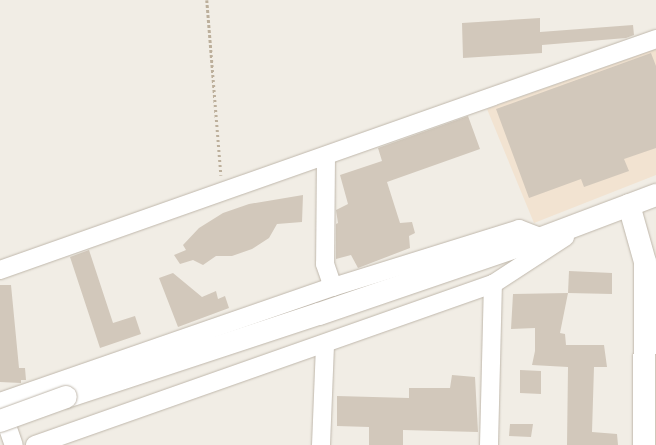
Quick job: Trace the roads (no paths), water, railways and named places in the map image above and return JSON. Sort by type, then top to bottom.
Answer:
[{"type":"street","points":[[0,270],[222,194],[656,39]]},
{"type":"street","points":[[326,157],[325,264],[333,287]]},
{"type":"street","points":[[0,421],[66,397],[542,238],[656,195]]},
{"type":"street","points":[[629,205],[645,262],[644,445]]},
{"type":"street","points":[[35,445],[493,284],[591,220]]},
{"type":"street","points":[[14,445],[0,404],[333,287],[519,229],[542,238]]},
{"type":"street","points":[[489,445],[493,284]]},
{"type":"street","points":[[321,445],[325,344]]}]
